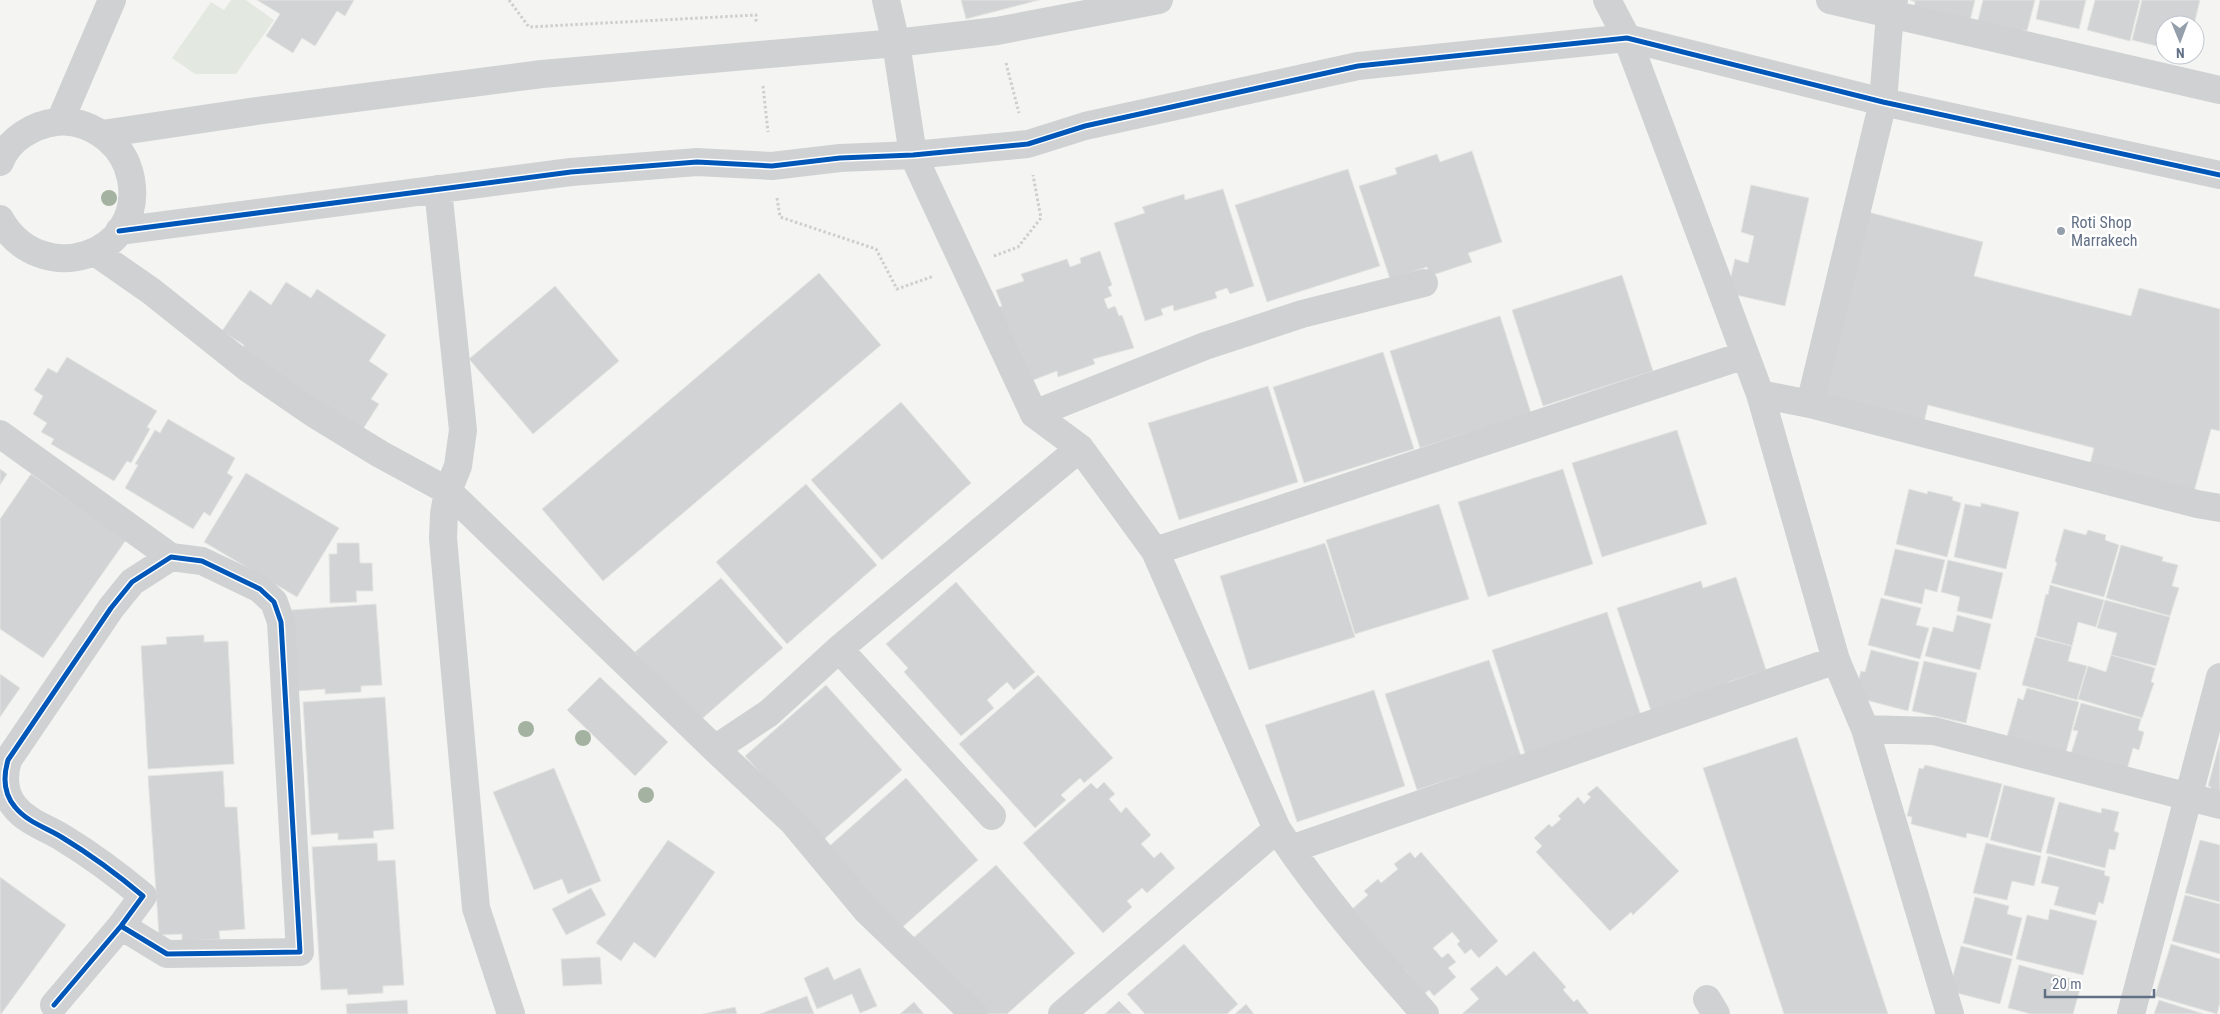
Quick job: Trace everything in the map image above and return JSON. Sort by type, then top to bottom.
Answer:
[{"type":"street","points":[[60,121],[112,0]]},
{"type":"street","points":[[886,0],[896,43],[913,155],[1034,414],[1080,448],[1155,551],[1284,839],[1379,962],[1425,1014]]},
{"type":"street","points":[[102,134],[265,110],[542,74],[896,43],[997,31],[1159,0]]},
{"type":"street","points":[[1607,0],[1627,38],[1760,394],[1836,660],[1865,729],[1950,1014]]},
{"type":"street","points":[[1830,0],[1892,7],[2220,90]]},
{"type":"street","points":[[1810,404],[1883,102],[1892,7]]},
{"type":"street","points":[[119,231],[571,172],[696,162],[772,166],[840,158],[913,155],[1028,144],[1085,126],[1358,66],[1627,38],[1883,102],[2220,175]]},
{"type":"street","points":[[0,162],[10,145],[21,136],[46,124],[60,121],[82,124],[102,134],[114,144],[123,156],[130,178],[131,202],[127,217],[119,231],[95,252],[80,257],[48,258],[32,252],[5,236]]},
{"type":"street","points":[[438,189],[463,430],[458,466],[448,491],[444,514],[443,538],[476,908],[511,1014]]},
{"type":"street","points":[[95,252],[151,291],[249,369],[313,413],[380,454],[448,491],[793,822],[867,911],[974,1014]]},
{"type":"street","points":[[1034,414],[1205,346],[1302,314],[1424,283]]},
{"type":"street","points":[[1155,551],[1745,355]]},
{"type":"street","points":[[1760,394],[1810,404],[2197,504],[2220,508]]},
{"type":"street","points":[[0,434],[171,557],[202,562],[260,589],[274,602],[280,622],[300,952],[167,954],[121,926]]},
{"type":"street","points":[[715,749],[769,713],[839,649],[1080,448]]},
{"type":"street","points":[[54,1005],[121,926],[143,896],[75,846],[22,815],[7,794],[5,772],[8,760],[34,725],[110,608],[132,582],[171,557]]},
{"type":"street","points":[[839,649],[992,816]]},
{"type":"street","points":[[1062,1014],[1284,839],[1836,660]]},
{"type":"street","points":[[2131,1014],[2220,677]]},
{"type":"street","points":[[1865,729],[1934,731],[2220,805]]},
{"type":"shaded area","points":[[231,0],[246,0],[274,20],[236,74],[195,74],[172,58],[211,2],[224,10]]},
{"type":"building","points":[[257,0],[354,0],[345,16],[337,11],[315,46],[302,38],[293,53],[266,36],[280,14]]},
{"type":"building","points":[[961,0],[1039,0],[966,19]]},
{"type":"building","points":[[1910,0],[1975,0],[1969,25],[1911,17],[1915,2]]},
{"type":"building","points":[[1983,0],[2035,0],[2027,31],[2023,30],[2020,42],[1977,24]]},
{"type":"building","points":[[2040,0],[2086,0],[2079,29],[2036,19]]},
{"type":"building","points":[[2095,0],[2140,0],[2130,41],[2087,30]]},
{"type":"building","points":[[2142,0],[2200,0],[2196,15],[2155,15],[2155,46],[2132,40]]},
{"type":"building","points":[[1472,151],[1502,242],[1468,253],[1472,262],[1430,276],[1427,267],[1390,279],[1359,186],[1397,174],[1395,168],[1437,154],[1440,162]]},
{"type":"building","points":[[1348,169],[1380,266],[1267,302],[1235,205]]},
{"type":"building","points":[[1751,185],[1809,198],[1785,306],[1727,293],[1735,259],[1748,263],[1754,236],[1741,232]]},
{"type":"building","points":[[1223,189],[1254,286],[1230,294],[1227,288],[1215,292],[1217,298],[1174,311],[1173,305],[1161,309],[1163,315],[1145,321],[1114,223],[1145,213],[1142,207],[1184,194],[1185,200]]},
{"type":"building","points":[[1864,211],[1983,242],[1974,276],[2131,316],[2139,288],[2220,309],[2220,431],[2211,429],[2192,499],[2088,472],[2094,448],[1928,405],[1923,426],[1815,399]]},
{"type":"building","points":[[1100,251],[1112,285],[1108,287],[1112,296],[1104,299],[1108,309],[1115,306],[1119,316],[1122,315],[1134,348],[1093,359],[1095,364],[1058,377],[1057,371],[1028,382],[1008,326],[1000,328],[993,309],[1002,306],[996,290],[1024,281],[1021,274],[1067,259],[1070,267],[1081,263],[1080,258]]},
{"type":"building","points":[[819,273],[881,345],[603,581],[542,509]]},
{"type":"building","points":[[1622,275],[1653,371],[1543,406],[1512,310]]},
{"type":"building","points":[[286,282],[311,298],[317,289],[386,335],[369,361],[388,374],[371,399],[379,404],[361,432],[240,352],[244,345],[222,331],[250,290],[271,305]]},
{"type":"building","points":[[555,286],[619,361],[533,434],[469,359]]},
{"type":"building","points":[[1500,316],[1531,413],[1420,448],[1390,351]]},
{"type":"building","points":[[1383,352],[1414,449],[1304,483],[1273,387]]},
{"type":"building","points":[[67,357],[157,411],[147,427],[150,429],[131,463],[127,461],[114,481],[51,444],[54,439],[41,432],[47,423],[33,414],[43,396],[34,390],[48,368],[57,373]]},
{"type":"building","points":[[1268,386],[1298,482],[1179,520],[1148,423]]},
{"type":"building","points":[[901,402],[971,483],[882,560],[811,480]]},
{"type":"building","points":[[168,419],[235,458],[227,473],[233,477],[210,516],[204,512],[193,529],[125,488],[138,465],[135,464],[155,430],[160,433]]},
{"type":"building","points":[[1677,430],[1707,524],[1602,557],[1572,463]]},
{"type":"building","points":[[0,469],[7,474],[0,485]]},
{"type":"building","points":[[1563,469],[1593,564],[1488,597],[1458,502]]},
{"type":"building","points":[[246,473],[339,528],[297,597],[204,542]]},
{"type":"building","points":[[31,474],[126,540],[43,658],[0,629],[0,519]]},
{"type":"building","points":[[806,484],[877,565],[787,644],[716,562]]},
{"type":"building","points":[[1909,489],[1927,494],[1928,491],[1953,497],[1952,500],[1961,503],[1947,557],[1896,544]]},
{"type":"building","points":[[1981,503],[2019,512],[2006,569],[1954,557],[1965,504],[1981,507]]},
{"type":"building","points":[[1439,504],[1469,599],[1355,634],[1326,540]]},
{"type":"building","points":[[2064,529],[2086,535],[2088,530],[2106,535],[2105,540],[2119,545],[2104,597],[2051,583]]},
{"type":"building","points":[[337,543],[359,543],[360,563],[372,563],[373,591],[356,591],[357,602],[330,603],[329,554],[337,554]]},
{"type":"building","points":[[1325,543],[1355,637],[1249,670],[1220,576]]},
{"type":"building","points":[[2121,545],[2163,557],[2162,561],[2178,565],[2172,586],[2179,588],[2170,616],[2106,598]]},
{"type":"building","points":[[1895,549],[1945,560],[1937,592],[1925,589],[1922,604],[1884,595]]},
{"type":"building","points":[[1948,560],[2003,573],[1992,619],[1957,611],[1960,597],[1941,592]]},
{"type":"building","points":[[1736,577],[1766,670],[1729,682],[1731,689],[1652,714],[1617,608],[1701,581],[1703,588]]},
{"type":"building","points":[[721,578],[783,648],[697,723],[635,652]]},
{"type":"building","points":[[956,582],[1035,672],[1014,690],[1007,682],[987,700],[994,708],[961,736],[904,672],[908,668],[886,644]]},
{"type":"building","points":[[2050,585],[2104,600],[2096,627],[2078,622],[2072,646],[2036,636]]},
{"type":"building","points":[[1881,598],[1921,608],[1916,625],[1929,628],[1920,659],[1868,645]]},
{"type":"building","points":[[2105,600],[2170,617],[2156,666],[2111,655],[2117,633],[2097,628]]},
{"type":"building","points":[[376,604],[382,685],[361,686],[361,692],[325,694],[325,689],[297,691],[291,610]]},
{"type":"building","points":[[1607,612],[1643,722],[1527,760],[1492,650]]},
{"type":"building","points":[[1957,615],[1991,624],[1980,670],[1925,656],[1933,627],[1953,632]]},
{"type":"building","points":[[204,635],[204,642],[228,641],[234,764],[148,769],[141,646],[167,644],[166,637]]},
{"type":"building","points":[[2035,637],[2072,646],[2068,661],[2087,666],[2077,700],[2022,685]]},
{"type":"building","points":[[1871,650],[1919,662],[1908,711],[1854,697],[1861,671],[1865,672]]},
{"type":"building","points":[[2111,655],[2155,668],[2151,682],[2154,683],[2142,718],[2078,699],[2088,666],[2106,672]]},
{"type":"building","points":[[1489,660],[1521,756],[1417,790],[1385,694]]},
{"type":"building","points":[[1924,661],[1977,673],[1966,723],[1912,711]]},
{"type":"building","points":[[0,674],[20,688],[0,717]]},
{"type":"building","points":[[1038,675],[1113,758],[1084,783],[1080,778],[1061,795],[1066,800],[1035,828],[959,744]]},
{"type":"building","points":[[600,677],[668,742],[635,776],[567,710]]},
{"type":"building","points":[[826,685],[902,770],[822,841],[745,756]]},
{"type":"building","points":[[2027,688],[2079,702],[2065,756],[2006,740],[2018,698],[2023,700]]},
{"type":"building","points":[[1374,690],[1405,786],[1297,822],[1265,725]]},
{"type":"building","points":[[385,697],[394,829],[373,831],[374,838],[338,840],[338,833],[311,835],[303,702]]},
{"type":"building","points":[[2081,703],[2141,719],[2138,730],[2144,732],[2139,750],[2133,748],[2126,773],[2070,757],[2078,731],[2073,730]]},
{"type":"building","points":[[1797,737],[1888,1014],[1784,1014],[1703,768]]},
{"type":"building","points":[[2220,741],[2220,801],[2208,797],[2211,787],[2208,786]]},
{"type":"building","points":[[1925,765],[2002,784],[1988,838],[1967,833],[1966,838],[1911,824],[1912,817],[1907,816],[1919,768],[1923,769]]},
{"type":"building","points":[[554,768],[601,881],[568,894],[562,879],[534,890],[493,792]]},
{"type":"building","points":[[223,771],[225,807],[237,807],[245,929],[219,931],[220,939],[182,941],[182,934],[159,935],[148,776]]},
{"type":"building","points":[[906,778],[978,860],[898,931],[825,850]]},
{"type":"building","points":[[1104,782],[1115,794],[1109,799],[1121,813],[1126,807],[1151,835],[1141,844],[1154,858],[1161,852],[1175,868],[1147,893],[1142,888],[1127,901],[1132,907],[1103,933],[1023,843],[1091,783],[1097,789]]},
{"type":"building","points":[[2004,785],[2055,798],[2041,853],[1990,840]]},
{"type":"building","points":[[1597,786],[1679,871],[1633,915],[1631,912],[1610,931],[1536,852],[1542,846],[1534,838],[1549,824],[1552,827],[1561,819],[1558,816],[1578,797],[1584,804],[1591,797],[1587,794]]},
{"type":"building","points":[[2059,802],[2101,813],[2102,808],[2119,812],[2114,831],[2119,833],[2115,850],[2109,849],[2105,868],[2046,853]]},
{"type":"building","points":[[668,840],[715,872],[655,958],[634,942],[621,961],[596,943]]},
{"type":"building","points":[[2200,840],[2220,845],[2220,902],[2185,893]]},
{"type":"building","points":[[377,843],[378,861],[395,860],[404,985],[383,986],[383,993],[348,995],[347,989],[321,990],[312,847]]},
{"type":"building","points":[[1986,843],[2041,856],[2034,886],[2012,881],[2007,900],[1973,893]]},
{"type":"building","points":[[1410,852],[1415,858],[1421,852],[1498,941],[1479,958],[1471,949],[1465,954],[1457,944],[1460,941],[1452,932],[1433,948],[1442,958],[1448,953],[1456,962],[1448,968],[1456,977],[1434,996],[1429,990],[1420,997],[1406,981],[1411,977],[1403,968],[1398,972],[1351,910],[1368,895],[1364,891],[1378,879],[1381,883],[1398,869],[1394,864]]},
{"type":"building","points":[[2048,856],[2105,871],[2104,875],[2110,877],[2103,904],[2099,902],[2095,915],[2054,905],[2059,887],[2041,883]]},
{"type":"building","points":[[996,865],[1075,953],[1007,1014],[979,1014],[912,939]]},
{"type":"building","points":[[0,877],[66,925],[1,1014],[0,1014]]},
{"type":"building","points":[[591,888],[606,915],[566,935],[552,909]]},
{"type":"building","points":[[2185,895],[2220,904],[2220,954],[2172,941]]},
{"type":"building","points":[[1975,897],[2009,906],[2007,914],[2022,918],[2012,956],[1963,943]]},
{"type":"building","points":[[2050,909],[2097,921],[2083,975],[2016,959],[2027,915],[2048,920]]},
{"type":"building","points":[[1184,944],[1238,1004],[1227,1014],[1145,1014],[1127,994]]},
{"type":"building","points":[[2171,944],[2220,959],[2220,1003],[2217,1014],[2155,996]]},
{"type":"building","points":[[1961,946],[2012,959],[2000,1004],[1949,991]]},
{"type":"building","points":[[1534,951],[1566,987],[1563,990],[1574,1002],[1577,999],[1589,1014],[1462,1014],[1479,999],[1470,989],[1497,966],[1506,976]]},
{"type":"building","points":[[600,957],[602,984],[563,986],[561,959]]},
{"type":"building","points":[[2019,965],[2082,982],[2073,1014],[2031,1014],[2008,1008]]},
{"type":"building","points":[[828,967],[834,980],[860,968],[877,1006],[860,1013],[852,994],[817,1009],[804,978]]},
{"type":"building","points":[[807,996],[814,1014],[760,1014]]},
{"type":"building","points":[[407,1000],[408,1014],[347,1014],[346,1004]]},
{"type":"building","points":[[2159,1000],[2204,1014],[2154,1014]]},
{"type":"building","points":[[1119,1001],[1132,1014],[1105,1014]]},
{"type":"building","points":[[914,1002],[924,1014],[900,1014]]},
{"type":"building","points":[[1246,1004],[1254,1014],[1235,1014]]},
{"type":"building","points":[[735,1007],[737,1014],[703,1014]]},
{"type":"cycle path","points":[[119,231],[571,172],[697,162],[772,166],[840,158],[913,155],[1028,144],[1085,126],[1358,66],[1627,38],[1883,102],[2220,175]]},
{"type":"cycle path","points":[[54,1005],[121,926],[143,896],[84,851],[31,821],[15,807],[8,796],[5,785],[8,760],[111,608],[132,582],[171,557],[202,561],[260,589],[274,602],[281,622],[300,952],[167,954],[121,926]]},
{"type":"place","name":"Roti Shop Marrakech","points":[[2061,231]]}]
